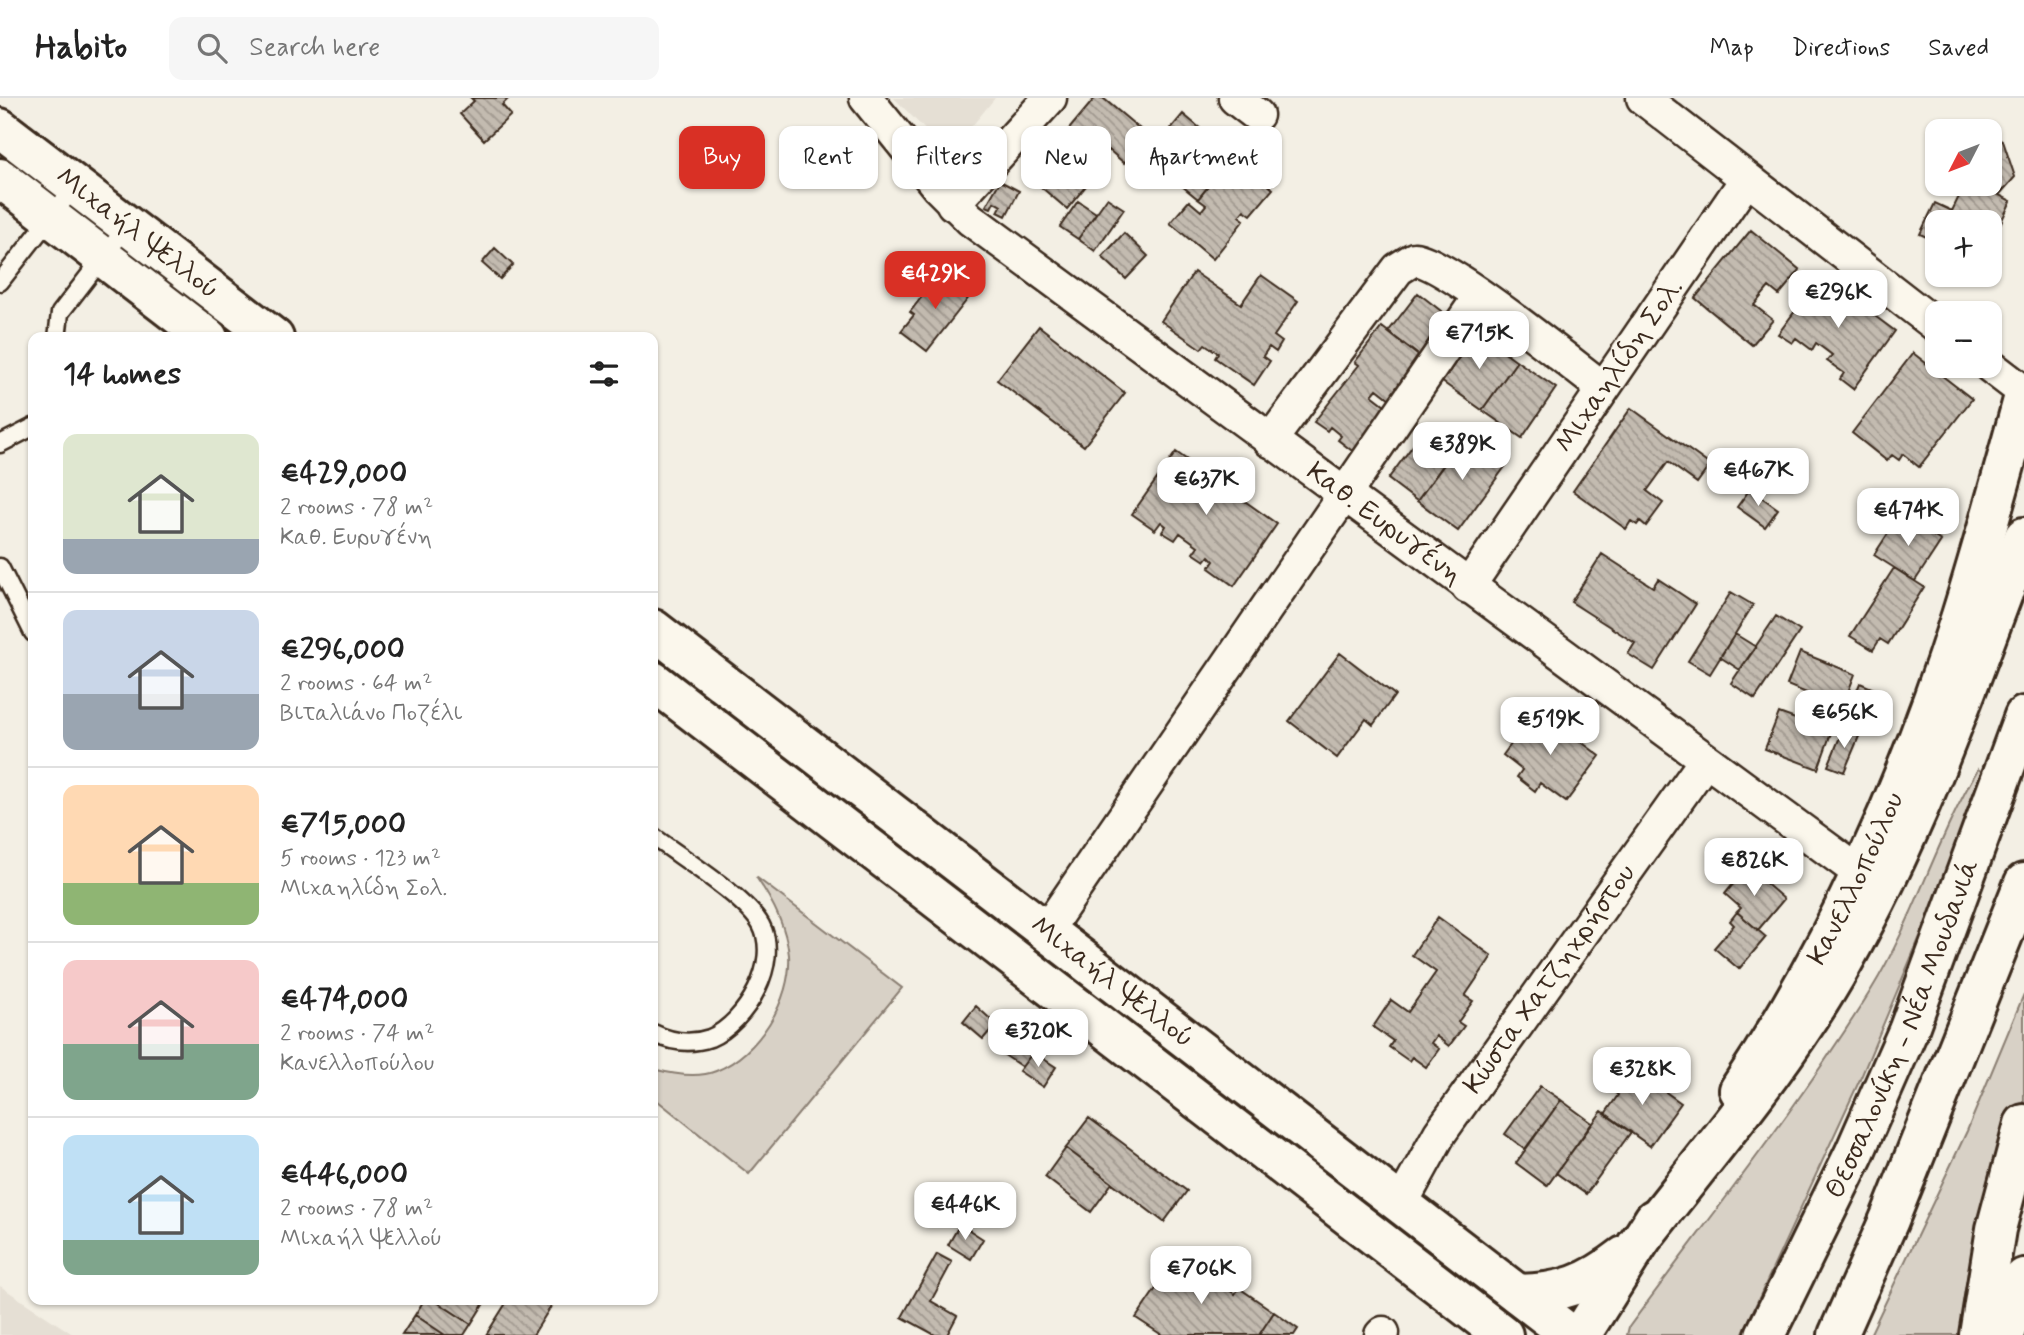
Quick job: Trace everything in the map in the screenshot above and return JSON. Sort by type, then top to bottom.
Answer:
[{"type":"main road","name":"Μιχαήλ Ψελλού","points":[[0,128],[266,332]]},
{"type":"main road","name":"Μιχαήλ Ψελλού","points":[[0,178],[200,332]]},
{"type":"main road","name":"Κανελλοπούλου","points":[[1636,1246],[1750,1073],[1860,873],[1925,719],[1961,617],[2024,394]]},
{"type":"main road","points":[[1581,1335],[1636,1246],[1785,1054],[1842,965],[1892,873],[1930,789],[2024,537]]},
{"type":"main road","name":"Μιχαήλ Ψελλού","points":[[658,633],[1571,1335]]},
{"type":"main road","name":"Μιχαήλ Ψελλού","points":[[658,685],[1503,1335]]},
{"type":"main road","name":"Θεσσαλονίκη - Νέα Μουδανιά","points":[[1765,1335],[1854,1154],[1908,1031],[2024,716]]},
{"type":"main road","name":"Θεσσαλονίκη - Νέα Μουδανιά","points":[[1838,1335],[1889,1220],[2024,883]]},
{"type":"main road","points":[[1979,1335],[1996,1229],[2024,1124]]},
{"type":"main road","points":[[1518,1294],[1554,1293],[1580,1284],[1604,1272],[1636,1246]]},
{"type":"main road","points":[[2004,1335],[2024,1278]]},
{"type":"street","name":"Καθ. Ευρυγένη","points":[[866,98],[953,204],[987,233],[1860,873]]},
{"type":"street","points":[[953,204],[1050,98]]},
{"type":"street","points":[[1643,98],[1925,317]]},
{"type":"street","name":"Μιχαηλίδη Σολ.","points":[[1468,587],[1746,180]]},
{"type":"street","points":[[1270,441],[1405,263],[1425,260],[1480,296],[1604,388]]},
{"type":"street","points":[[1046,931],[1347,495],[1480,296]]},
{"type":"street","points":[[2002,376],[2024,394]]},
{"type":"street","name":"Κώστα Χατζηχρήστου","points":[[1401,1204],[1440,1133],[1705,761]]},
{"type":"lane","points":[[0,282],[75,186]]},
{"type":"lane","points":[[58,332],[60,313],[128,225]]},
{"type":"lane","points":[[0,444],[28,429]]},
{"type":"lane","points":[[0,568],[28,623]]},
{"type":"lane","points":[[658,840],[746,907],[761,925],[768,947],[767,966],[760,985],[720,1032],[710,1038],[683,1042],[658,1034]]},
{"type":"shaded area","points":[[894,98],[995,98],[972,126],[922,126]]},
{"type":"shaded area","points":[[1978,769],[1981,771],[1980,783],[1942,884],[1862,1075],[1742,1335],[1627,1335],[1629,1327],[1814,1077],[1871,990],[1900,936],[1963,796]]},
{"type":"shaded area","points":[[756,877],[902,988],[749,1174],[658,1101],[658,1070],[693,1075],[716,1071],[746,1052],[769,1023],[785,989],[789,955],[778,914]]},
{"type":"shaded area","points":[[2024,994],[2024,1103],[1968,1335],[1870,1335],[1967,1131]]},
{"type":"shaded area","points":[[0,1286],[74,1335],[0,1335]]},
{"type":"building","points":[[471,98],[509,98],[502,105],[511,115],[484,140],[460,114],[474,101]]},
{"type":"building","points":[[1095,98],[1103,98],[1136,126],[1125,126],[1124,163],[1111,152],[1111,126],[1072,126]]},
{"type":"building","points":[[1183,114],[1197,126],[1173,126]]},
{"type":"building","points":[[2002,141],[2003,141],[2015,177],[2002,192]]},
{"type":"building","points":[[1007,185],[1019,191],[1006,216],[998,212],[1001,206],[994,202],[991,208],[986,206],[996,189],[1007,189]]},
{"type":"building","points":[[1043,189],[1083,189],[1067,209]]},
{"type":"building","points":[[1186,189],[1206,189],[1198,199]]},
{"type":"building","points":[[1206,189],[1273,189],[1251,215],[1244,210],[1239,216],[1244,220],[1213,259],[1170,223],[1189,201],[1201,211],[1206,205],[1198,199]]},
{"type":"building","points":[[1959,196],[2001,196],[2011,201],[2002,220],[2002,210],[1952,210]]},
{"type":"building","points":[[1107,198],[1124,209],[1095,251],[1078,239]]},
{"type":"building","points":[[1078,201],[1096,213],[1078,239],[1060,227]]},
{"type":"building","points":[[1935,203],[1950,210],[1932,210]]},
{"type":"building","points":[[1925,224],[1925,236],[1920,234]]},
{"type":"building","points":[[1751,230],[1800,270],[1779,295],[1769,287],[1754,305],[1773,320],[1752,345],[1695,298]]},
{"type":"building","points":[[1124,233],[1148,256],[1126,279],[1102,257]]},
{"type":"building","points":[[495,248],[513,265],[500,279],[482,263]]},
{"type":"building","points":[[941,272],[970,296],[927,351],[901,331],[914,315],[910,312]]},
{"type":"building","points":[[1194,272],[1241,304],[1261,275],[1298,301],[1274,336],[1282,342],[1276,352],[1269,347],[1263,356],[1270,361],[1254,385],[1215,358],[1218,353],[1205,344],[1201,349],[1161,321]]},
{"type":"building","points":[[1821,276],[1895,331],[1853,389],[1840,379],[1844,373],[1827,361],[1832,355],[1816,343],[1812,350],[1796,338],[1792,343],[1778,334]]},
{"type":"building","points":[[1418,293],[1459,325],[1429,364],[1388,332]]},
{"type":"building","points":[[1039,326],[1125,393],[1084,446],[997,380]]},
{"type":"building","points":[[1382,327],[1426,361],[1394,402],[1377,389],[1372,395],[1390,409],[1355,453],[1338,440],[1341,436],[1330,427],[1327,431],[1314,422],[1359,365],[1355,362]]},
{"type":"building","points":[[1476,331],[1517,361],[1482,410],[1441,381]]},
{"type":"building","points":[[1913,353],[1925,362],[1925,378],[1945,378],[1972,399],[1919,467],[1903,454],[1899,460],[1892,455],[1887,461],[1852,433]]},
{"type":"building","points":[[1517,361],[1556,388],[1522,438],[1482,410]]},
{"type":"building","points":[[1631,408],[1710,465],[1697,483],[1668,462],[1647,491],[1663,503],[1646,526],[1640,521],[1637,525],[1631,521],[1626,529],[1573,491]]},
{"type":"building","points":[[1466,434],[1507,464],[1458,531],[1417,501]]},
{"type":"building","points":[[1420,436],[1449,458],[1417,501],[1388,479]]},
{"type":"building","points":[[1176,452],[1277,524],[1234,586],[1209,568],[1214,561],[1209,556],[1205,561],[1193,553],[1198,546],[1180,533],[1175,540],[1162,532],[1166,526],[1161,522],[1155,530],[1132,514]]},
{"type":"building","points":[[1750,489],[1778,509],[1765,527],[1737,507]]},
{"type":"building","points":[[1900,515],[1941,541],[1915,581],[1874,555]]},
{"type":"building","points":[[1602,554],[1653,587],[1658,579],[1696,604],[1654,670],[1628,654],[1635,643],[1571,602]]},
{"type":"building","points":[[1894,568],[1924,587],[1888,644],[1880,639],[1873,650],[1850,636]]},
{"type":"building","points":[[1731,592],[1753,605],[1710,674],[1688,661]]},
{"type":"building","points":[[1776,616],[1800,631],[1755,699],[1731,683]]},
{"type":"building","points":[[1735,634],[1756,647],[1740,670],[1720,657]]},
{"type":"building","points":[[1800,652],[1855,674],[1842,708],[1836,705],[1826,731],[1831,733],[1818,769],[1765,749],[1779,713],[1798,720],[1809,694],[1787,685]]},
{"type":"building","points":[[1340,653],[1395,695],[1373,725],[1366,719],[1337,758],[1289,721]]},
{"type":"building","points":[[1860,683],[1874,689],[1858,728],[1844,722]]},
{"type":"building","points":[[1537,709],[1600,756],[1566,802],[1540,783],[1535,791],[1517,777],[1522,770],[1503,755]]},
{"type":"building","points":[[1844,727],[1860,734],[1844,772],[1828,766]]},
{"type":"building","points":[[1747,867],[1784,899],[1758,930],[1737,912],[1741,908],[1725,894]]},
{"type":"building","points":[[1737,912],[1766,937],[1739,969],[1714,948],[1734,925],[1730,921]]},
{"type":"building","points":[[1438,917],[1492,956],[1465,996],[1473,1001],[1458,1022],[1464,1026],[1449,1046],[1436,1036],[1431,1043],[1439,1049],[1426,1067],[1412,1057],[1409,1061],[1389,1047],[1393,1041],[1373,1027],[1391,1000],[1408,1012],[1436,972],[1412,955]]},
{"type":"building","points":[[976,1006],[996,1024],[983,1039],[963,1022]]},
{"type":"building","points":[[1011,1037],[1033,1052],[1022,1067],[1000,1052]]},
{"type":"building","points":[[1033,1052],[1056,1067],[1043,1087],[1019,1071]]},
{"type":"building","points":[[1631,1067],[1681,1103],[1650,1146],[1605,1114],[1618,1095],[1613,1091]]},
{"type":"building","points":[[1540,1086],[1561,1100],[1525,1149],[1505,1134]]},
{"type":"building","points":[[1561,1100],[1592,1123],[1547,1186],[1516,1163]]},
{"type":"building","points":[[1602,1111],[1631,1132],[1586,1194],[1556,1173]]},
{"type":"building","points":[[1089,1118],[1187,1191],[1164,1222],[1066,1148]]},
{"type":"building","points":[[1066,1148],[1112,1183],[1091,1212],[1045,1177]]},
{"type":"building","points":[[960,1224],[983,1239],[971,1259],[948,1245]]},
{"type":"building","points":[[937,1254],[952,1262],[931,1301],[957,1316],[947,1335],[935,1335],[902,1317]]},
{"type":"building","points":[[1178,1256],[1235,1294],[1239,1288],[1274,1312],[1259,1335],[1162,1335],[1136,1318]]},
{"type":"building","points":[[421,1305],[442,1305],[471,1324],[464,1335],[445,1335],[415,1315]]},
{"type":"building","points":[[442,1305],[483,1305],[471,1324]]},
{"type":"building","points":[[505,1305],[552,1305],[533,1335],[486,1335]]},
{"type":"building","points":[[1274,1312],[1298,1329],[1294,1335],[1259,1335]]},
{"type":"building","points":[[415,1315],[445,1335],[402,1335]]}]
